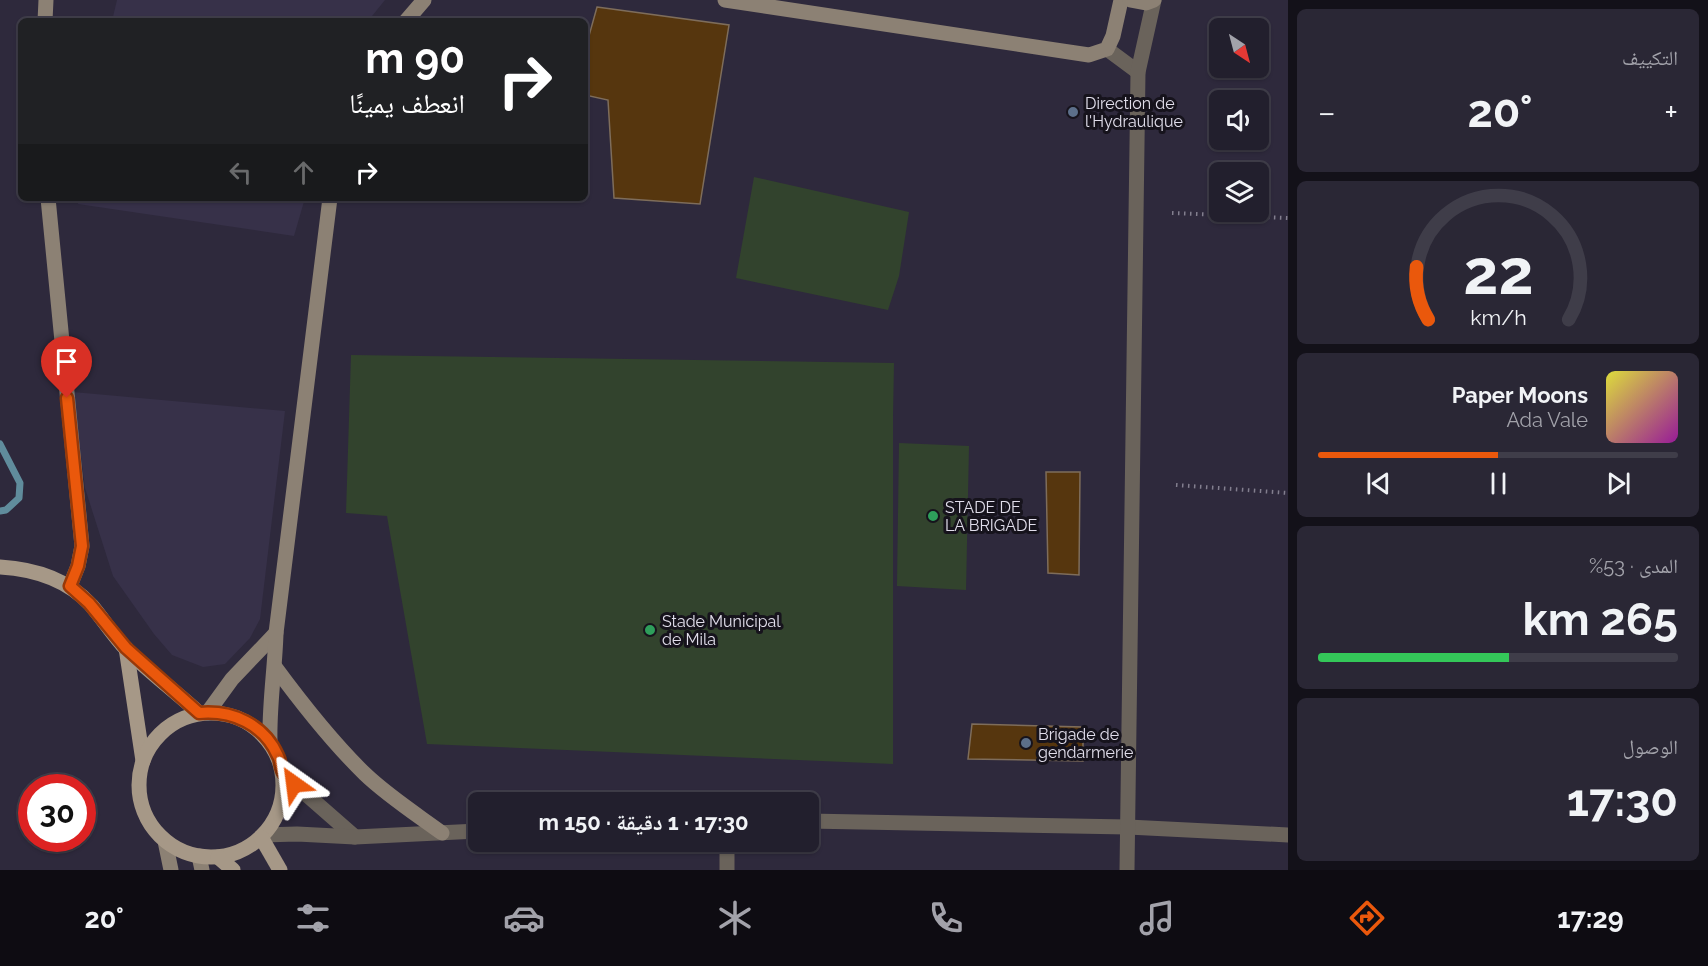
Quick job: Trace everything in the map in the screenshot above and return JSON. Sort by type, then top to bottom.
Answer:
[{"type":"main road","points":[[45,18],[46,0]]},
{"type":"main road","points":[[409,18],[424,0]]},
{"type":"main road","points":[[725,0],[1089,55],[1107,49],[1113,36],[1121,0]]},
{"type":"main road","points":[[1130,0],[1138,3],[1154,0]]},
{"type":"main road","points":[[48,201],[82,546],[78,566],[70,586]]},
{"type":"main road","points":[[270,741],[269,724],[276,633],[330,201]]},
{"type":"main road","points":[[0,567],[22,568],[50,576],[70,586],[89,603],[126,648],[204,712]]},
{"type":"main road","points":[[204,712],[231,679],[276,633]]},
{"type":"main road","points":[[126,648],[143,761],[139,783],[141,804],[150,825],[165,841],[200,863],[241,851],[262,836],[273,822],[280,807],[284,791],[283,774],[279,757],[270,741],[257,728],[226,713],[204,712],[175,722],[156,738],[143,761]]},
{"type":"main road","points":[[275,667],[330,737],[366,775],[442,833]]},
{"type":"main road","points":[[262,836],[280,870]]},
{"type":"main road","points":[[165,841],[171,870]]},
{"type":"main road","points":[[218,857],[233,870]]},
{"type":"street","points":[[1127,870],[1138,72],[1154,0]]},
{"type":"street","points":[[1107,49],[1138,72]]},
{"type":"street","points":[[283,774],[355,837]]},
{"type":"street","points":[[819,821],[1128,827],[1288,835]]},
{"type":"street","points":[[262,836],[297,834],[355,837],[468,832]]},
{"type":"street","points":[[727,852],[727,870]]},
{"type":"path","points":[[1172,213],[1288,218]]},
{"type":"path","points":[[1176,485],[1288,493]]},
{"type":"shaded area","points":[[117,0],[385,0],[370,18],[113,18]]},
{"type":"shaded area","points":[[78,201],[304,201],[294,236],[78,204]]},
{"type":"shaded area","points":[[73,392],[285,411],[260,619],[250,638],[225,664],[203,667],[172,655],[154,634],[113,576],[85,488]]},
{"type":"green space","points":[[754,177],[909,212],[899,276],[888,310],[736,278]]},
{"type":"green space","name":"Stade Municipal de Mila","points":[[351,355],[894,363],[893,764],[427,744],[387,516],[346,513]]},
{"type":"green space","name":"STADE DE LA BRIGADE","points":[[899,443],[969,446],[966,590],[897,586]]},
{"type":"building","points":[[597,7],[729,25],[700,204],[614,198],[608,100],[588,96],[588,39]]},
{"type":"building","points":[[1046,472],[1080,472],[1079,575],[1048,573]]},
{"type":"building","name":"Brigade de gendarmerie","points":[[972,724],[1083,727],[1083,761],[968,759]]},
{"type":"waterway","points":[[0,444],[20,483],[19,498],[6,510],[0,511]]},
{"type":"place","name":"Direction de l'Hydraulique","points":[[1073,112]]},
{"type":"place","name":"STADE DE LA BRIGADE","points":[[933,516]]},
{"type":"place","name":"Stade Municipal de Mila","points":[[650,630]]},
{"type":"place","name":"Brigade de gendarmerie","points":[[1026,743]]},
{"type":"route","points":[[67,398],[82,546],[78,566],[70,586],[89,603],[126,648],[199,713],[226,713],[257,728],[270,741],[279,757],[283,774],[294,784]]}]
